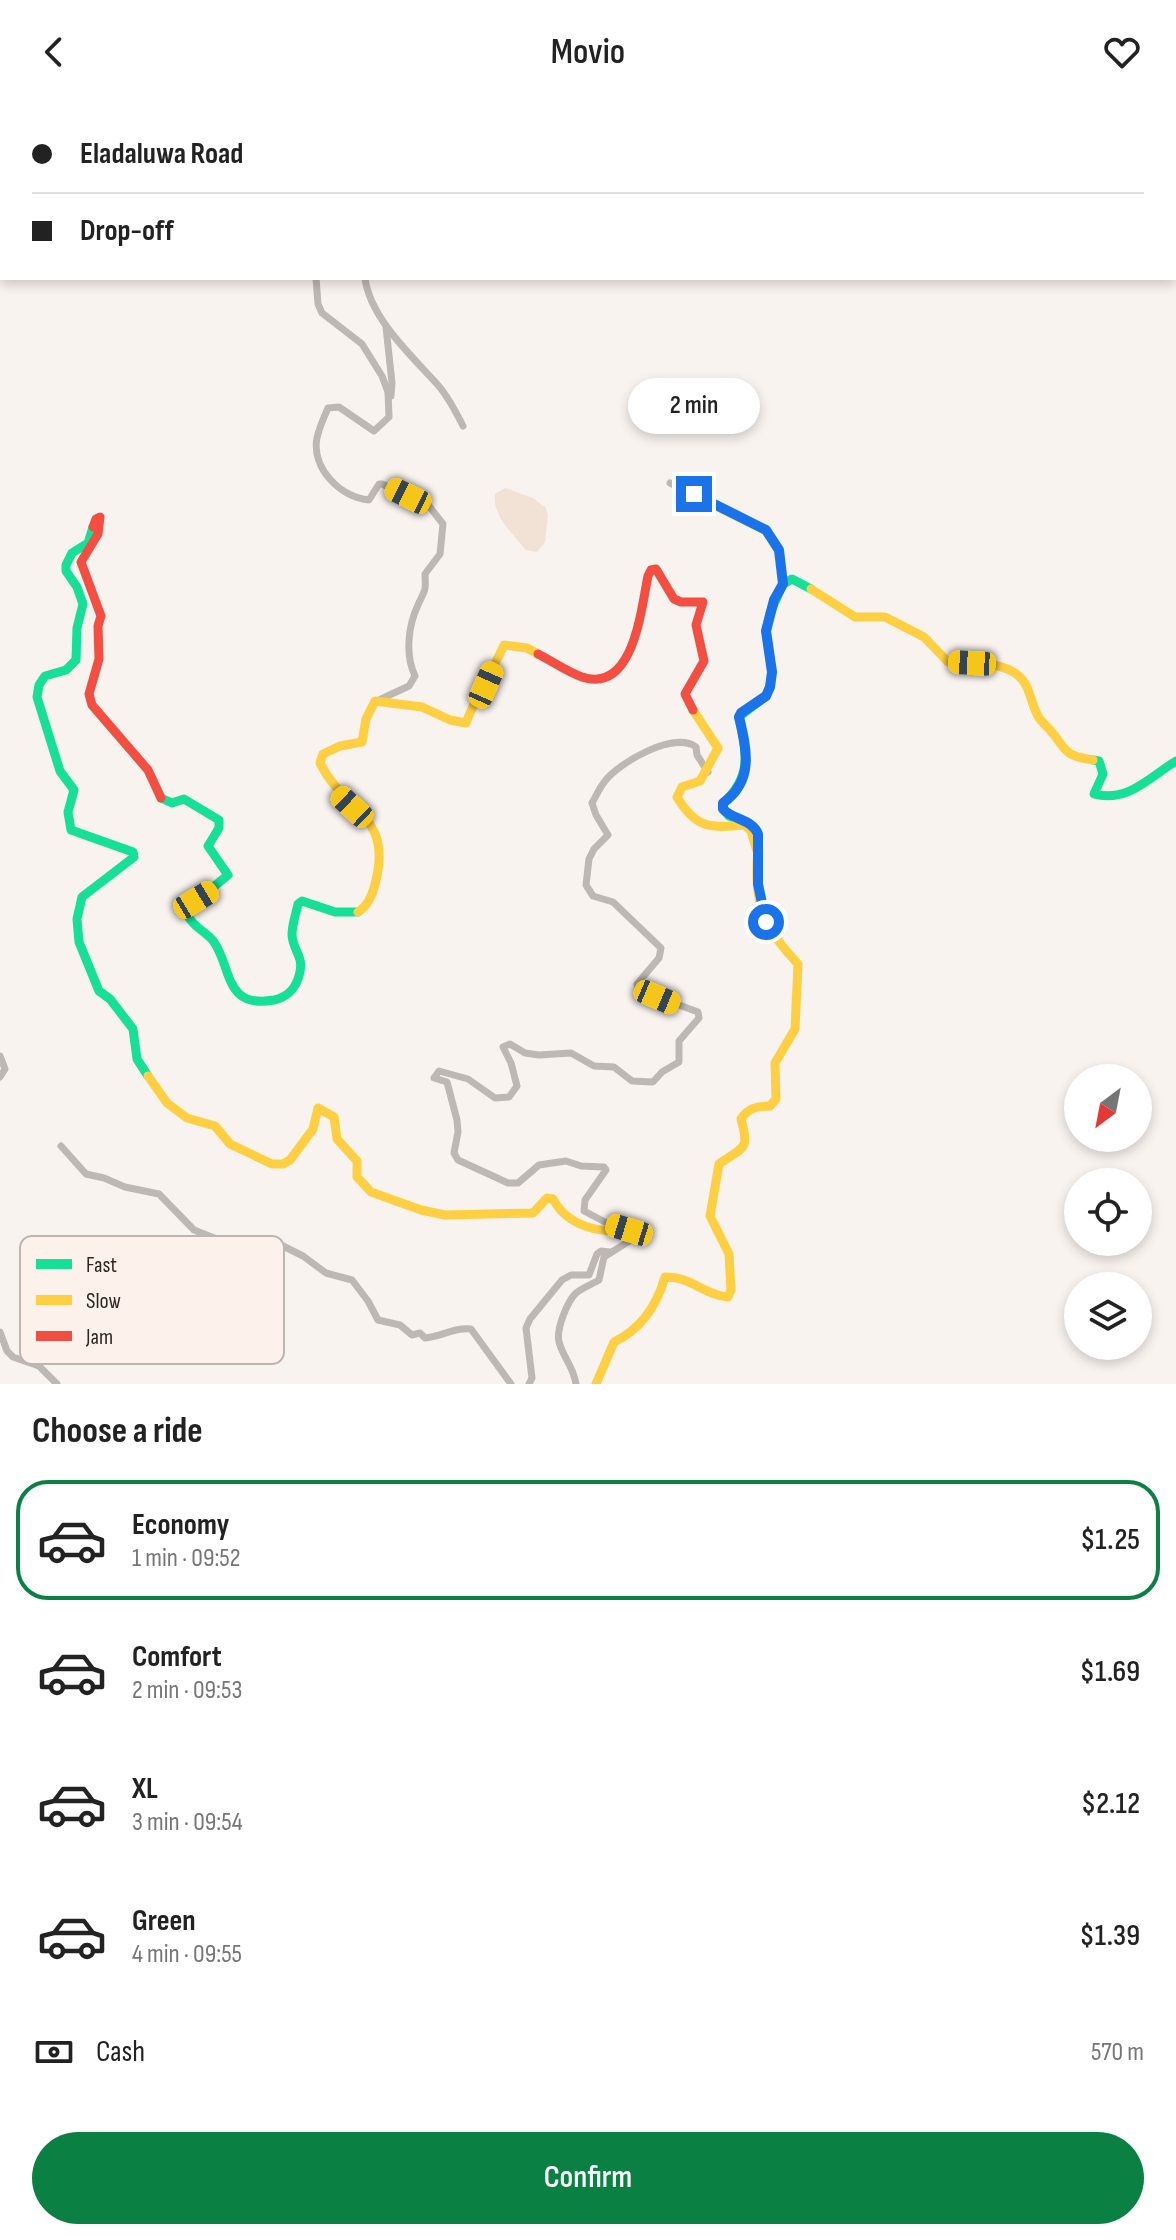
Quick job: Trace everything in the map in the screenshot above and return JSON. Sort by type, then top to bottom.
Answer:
[{"type":"street","points":[[316,280],[322,313],[362,344],[388,392],[389,417],[374,431],[339,407],[328,408],[317,437],[316,449],[328,478],[360,499],[369,500],[382,484],[408,496],[422,497],[443,524],[440,554],[425,574],[426,592],[418,605],[411,629],[408,661],[415,676],[409,686],[375,701],[366,719],[362,742],[327,751],[320,763],[334,789],[371,825],[377,836],[376,885],[365,909],[355,913],[320,908],[302,901],[298,904],[292,939],[302,959],[302,967],[287,996],[263,1002],[235,991],[213,940],[198,929],[188,915],[196,900],[228,875],[208,846],[219,828],[219,820],[184,799],[172,803],[162,799],[148,770],[92,705],[89,694],[99,659],[98,626],[101,616],[81,562],[98,534],[100,517],[96,519],[88,543],[72,553],[66,565],[83,604],[77,628],[76,660],[66,670],[45,676],[39,685],[37,697],[60,771],[74,790],[68,812],[71,830],[133,852],[134,857],[82,897],[77,919],[79,942],[99,991],[110,999],[133,1029],[137,1059],[167,1103],[194,1122],[215,1126],[230,1144],[272,1164],[283,1164],[290,1160],[313,1129],[318,1108],[322,1108],[334,1117],[337,1139],[357,1161],[357,1177],[371,1192],[445,1215],[533,1213],[547,1198],[553,1199],[561,1213],[571,1221],[618,1232],[629,1230]]},
{"type":"street","points":[[365,280],[367,292],[386,327],[438,384],[463,426]]},
{"type":"street","points":[[386,327],[392,383],[388,406]]},
{"type":"street","points":[[670,483],[766,530],[779,550],[783,584]]},
{"type":"street","points":[[381,699],[392,704],[423,707],[455,724],[466,723],[504,645],[527,648],[582,677],[611,676],[622,667],[640,616],[648,576],[651,570],[656,569],[661,572],[673,598],[679,602],[697,599],[703,602],[696,625],[704,661],[685,694],[685,701],[712,734],[718,748],[708,772],[700,781],[688,784],[677,793],[677,797],[685,814],[697,824],[721,827],[745,825],[751,831],[757,851]]},
{"type":"street","points":[[596,1384],[614,1342],[629,1335],[658,1301],[665,1277],[679,1275],[718,1298],[728,1297],[731,1290],[729,1254],[710,1216],[719,1164],[745,1145],[747,1140],[741,1119],[745,1112],[755,1107],[770,1106],[776,1099],[775,1063],[795,1029],[798,964],[779,945],[766,922],[758,884],[756,828],[729,816],[723,809],[723,803],[740,789],[747,759],[739,717],[766,696],[770,687],[772,672],[766,631],[774,600],[783,584],[792,579],[855,617],[885,617],[924,637],[948,662],[1000,666],[1015,673],[1028,686],[1038,717],[1064,751],[1075,757],[1099,761],[1103,774],[1094,794],[1102,796],[1137,790],[1176,761]]},
{"type":"street","points":[[576,1384],[571,1364],[559,1344],[558,1334],[575,1294],[599,1280],[604,1257],[634,1238],[629,1230],[584,1211],[585,1200],[603,1176],[604,1167],[581,1166],[566,1161],[539,1165],[518,1183],[490,1177],[458,1160],[454,1153],[458,1132],[449,1088],[447,1082],[434,1078],[439,1071],[451,1073],[468,1079],[495,1098],[509,1097],[517,1086],[503,1047],[510,1044],[525,1053],[571,1053],[594,1066],[614,1067],[632,1081],[641,1082],[653,1082],[662,1072],[679,1062],[679,1041],[699,1018],[698,1012],[639,990],[637,984],[659,958],[661,948],[613,902],[593,896],[586,885],[589,859],[608,835],[592,803],[605,781],[623,765],[640,754],[679,741],[696,747],[697,755],[708,772]]},
{"type":"street","points":[[0,1056],[5,1069],[0,1077]]},
{"type":"street","points":[[61,1146],[86,1174],[159,1194],[194,1230],[209,1236]]},
{"type":"street","points":[[284,1246],[326,1273],[352,1280],[378,1320],[400,1325],[412,1335],[420,1333],[425,1338],[437,1337],[454,1330],[471,1329],[511,1384]]},
{"type":"street","points":[[529,1384],[532,1378],[526,1328],[536,1309],[562,1280],[571,1275],[589,1275],[597,1254],[610,1252]]},
{"type":"street","points":[[0,1332],[7,1351],[20,1359]]},
{"type":"street","points":[[33,1364],[57,1384]]},
{"type":"shaded area","points":[[505,488],[533,498],[546,508],[545,542],[537,552],[526,550],[499,516],[495,494]]},
{"type":"traffic: fast","points":[[93,527],[88,543],[72,553],[66,565],[83,604],[77,628],[76,660],[66,670],[45,676],[39,685],[37,697],[60,771],[74,790],[68,812],[71,830],[133,852],[134,857],[82,897],[77,919],[79,942],[99,991],[110,999],[133,1029],[137,1059],[148,1076]]},
{"type":"traffic: fast","points":[[750,824],[729,816],[723,809],[723,803],[739,784],[745,763],[739,717],[766,696],[770,687],[772,672],[766,631],[783,584],[792,579],[811,589]]},
{"type":"traffic: fast","points":[[1093,760],[1099,761],[1103,774],[1094,794],[1106,796],[1128,792],[1176,761]]},
{"type":"traffic: fast","points":[[161,798],[172,803],[184,799],[219,820],[219,828],[208,846],[228,875],[194,903],[188,916],[214,942],[232,984],[246,998],[258,1001],[279,999],[295,985],[301,964],[292,935],[298,904],[302,901],[335,912],[358,912]]},
{"type":"traffic: slow","points":[[811,589],[855,617],[885,617],[924,637],[948,662],[991,665],[1015,673],[1027,687],[1039,718],[1063,747],[1071,754],[1093,760]]},
{"type":"traffic: slow","points":[[358,912],[368,902],[375,885],[379,858],[377,841],[372,827],[341,793],[320,763],[323,754],[340,746],[362,742],[366,719],[375,701],[422,707],[450,720],[466,723],[504,645],[527,648],[538,654]]},
{"type":"traffic: slow","points":[[693,710],[718,748],[700,781],[682,787],[677,797],[691,815],[705,824],[745,825],[751,831],[757,851]]},
{"type":"traffic: slow","points":[[596,1384],[614,1342],[624,1337],[647,1315],[665,1277],[682,1279],[719,1296],[728,1297],[731,1290],[729,1254],[710,1216],[719,1164],[743,1147],[745,1137],[741,1119],[744,1115],[753,1108],[770,1106],[776,1099],[775,1063],[795,1029],[798,964],[775,937],[762,911],[757,883],[758,847]]},
{"type":"traffic: slow","points":[[148,1076],[167,1103],[187,1118],[215,1126],[230,1144],[272,1164],[290,1160],[313,1129],[318,1108],[334,1117],[337,1139],[357,1161],[357,1177],[371,1192],[445,1215],[533,1213],[547,1198],[553,1199],[567,1216],[585,1226],[607,1231],[629,1230]]},
{"type":"traffic: jam","points":[[93,527],[100,517],[98,534],[81,562],[101,616],[98,626],[99,659],[89,694],[92,705],[148,770],[161,798]]},
{"type":"traffic: jam","points":[[538,654],[582,677],[599,679],[613,673],[632,645],[648,576],[651,570],[656,569],[674,599],[703,602],[696,625],[704,661],[685,694],[693,710]]},
{"type":"route","points":[[694,494],[766,530],[779,550],[783,584],[774,600],[766,631],[772,672],[770,687],[766,696],[739,717],[747,759],[740,789],[723,803],[723,809],[729,816],[756,828],[758,884],[766,922]]}]
